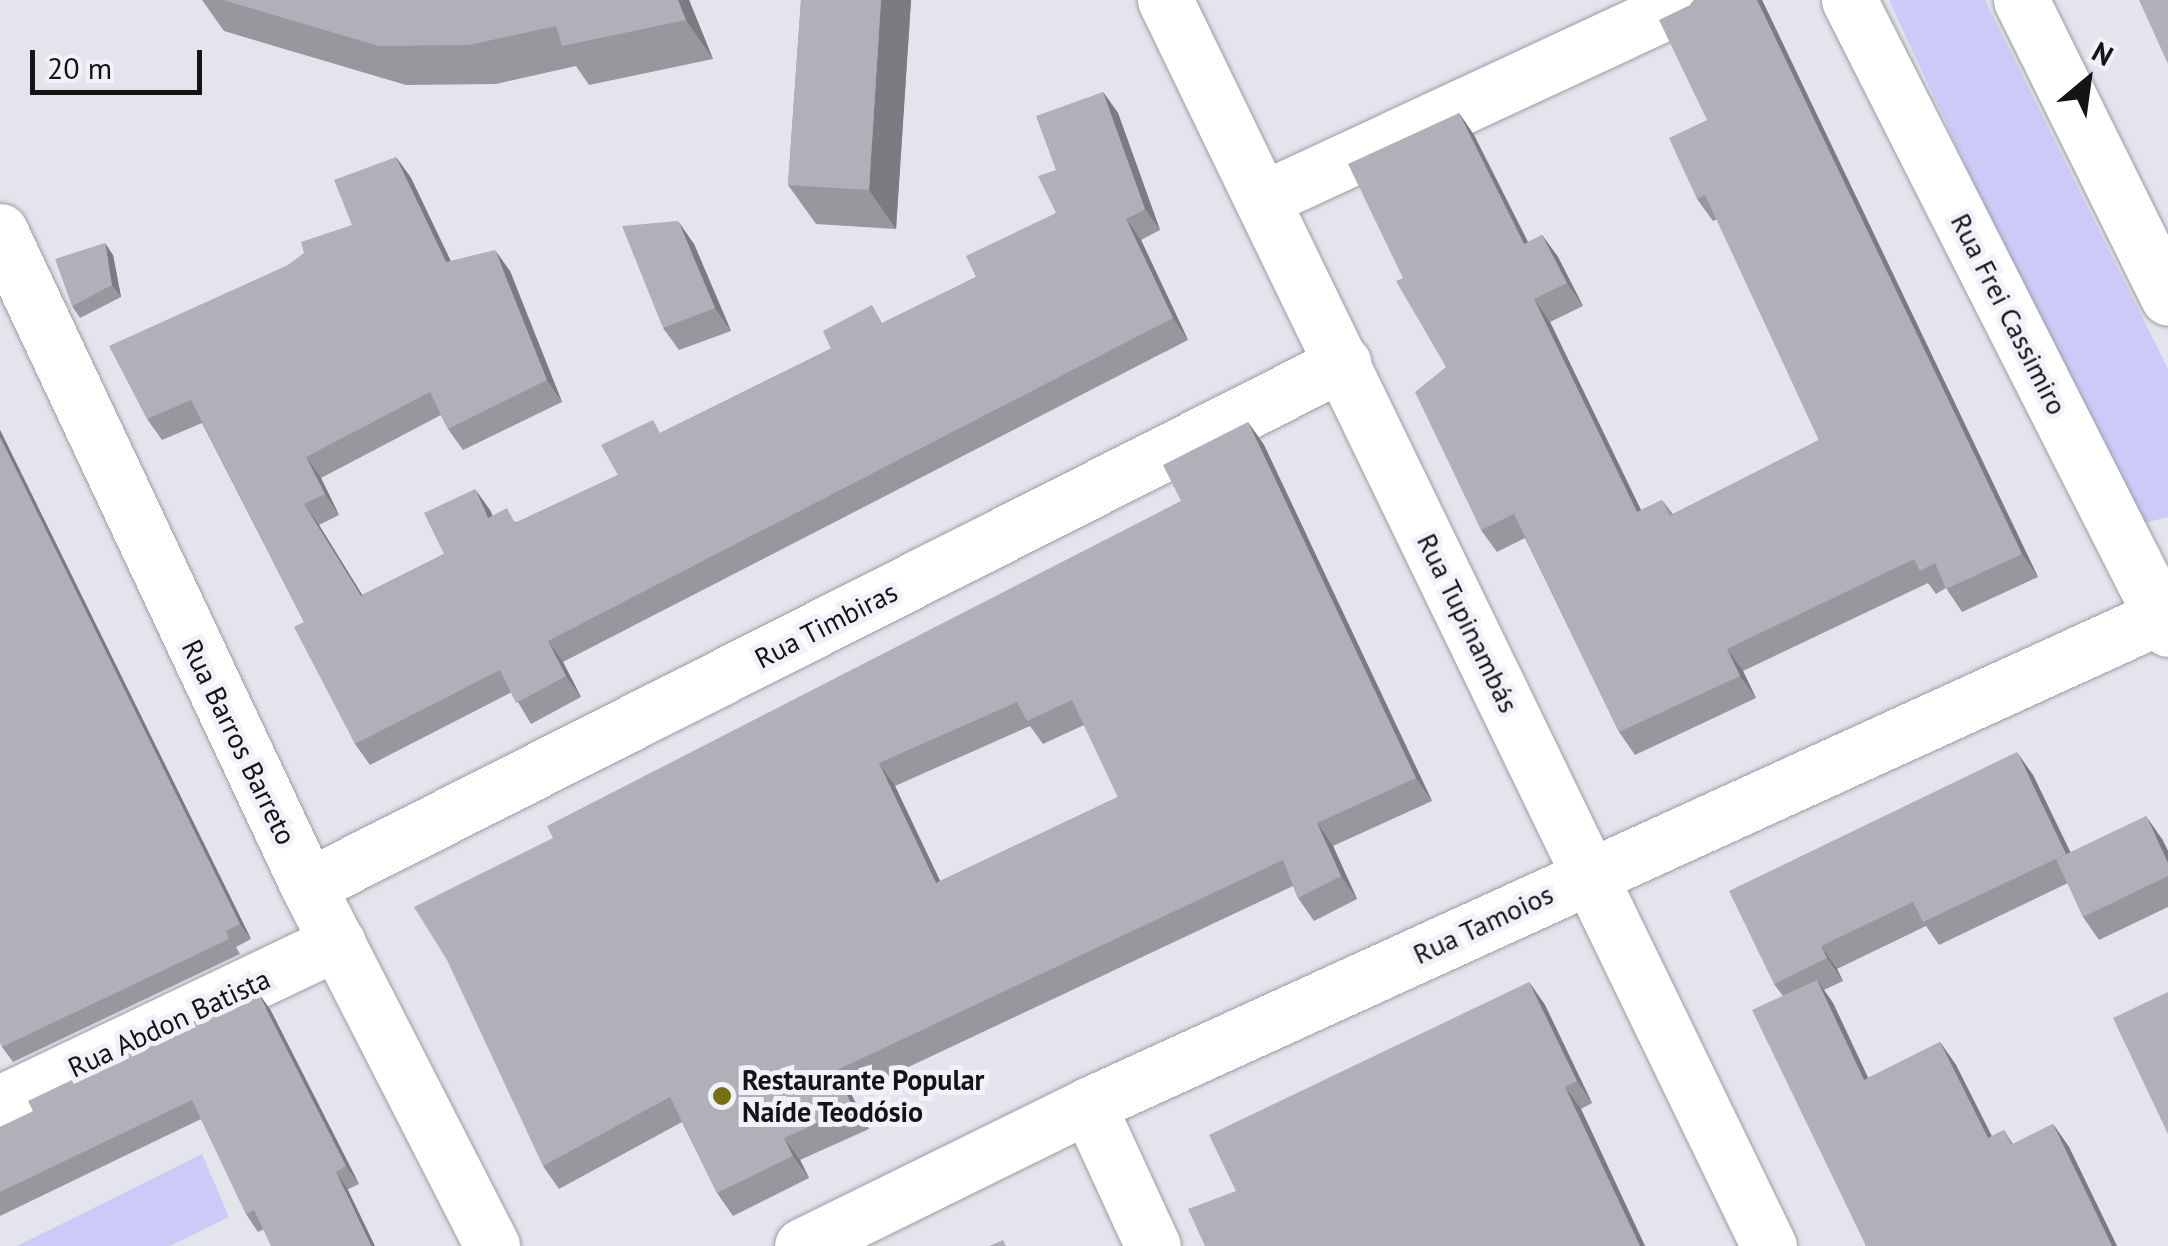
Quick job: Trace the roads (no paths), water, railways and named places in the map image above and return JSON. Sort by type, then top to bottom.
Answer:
[{"type":"street","name":"Rua Tupinambás","points":[[1164,0],[1264,198],[1769,1246]]},
{"type":"street","points":[[1264,198],[1692,0]]},
{"type":"street","name":"Rua Frei Cassimiro","points":[[1849,0],[2166,620]]},
{"type":"street","points":[[2020,0],[2168,298]]},
{"type":"street","name":"Rua Barros Barreto","points":[[0,231],[308,886],[492,1246]]},
{"type":"street","name":"Rua Timbiras","points":[[308,886],[1343,363]]},
{"type":"street","name":"Rua Tamoios","points":[[802,1246],[1088,1104],[2166,620]]},
{"type":"street","name":"Rua Abdon Batista","points":[[0,1103],[338,942]]},
{"type":"street","points":[[1088,1104],[1153,1246]]},
{"type":"place","name":"Restaurante Popular Naíde Teodósio","points":[[722,1096]]}]
